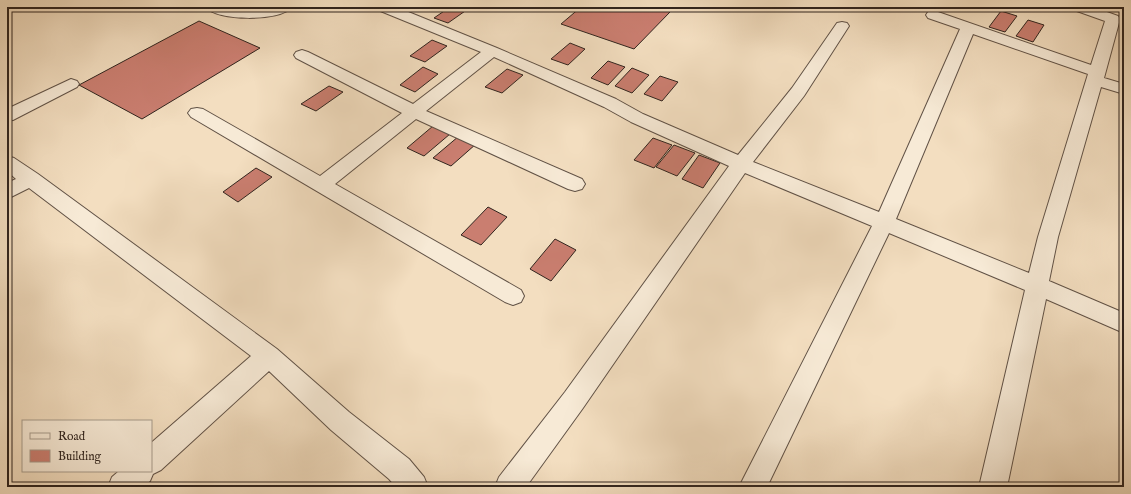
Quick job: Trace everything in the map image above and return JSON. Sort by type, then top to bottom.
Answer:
[{"type":"street","points":[[213,7],[233,13],[259,15],[285,7]]},
{"type":"street","points":[[383,7],[492,51],[610,103],[637,118],[741,164],[1037,285],[1124,323]]},
{"type":"street","points":[[993,487],[1048,237],[1095,76],[1118,20],[1079,7]]},
{"type":"street","points":[[933,15],[1095,76],[1124,89]]},
{"type":"street","points":[[509,487],[574,400],[741,164],[798,92],[842,26]]},
{"type":"street","points":[[753,487],[884,223],[968,27]]},
{"type":"street","points":[[322,184],[492,51]]},
{"type":"street","points":[[302,55],[414,112],[575,184]]},
{"type":"street","points":[[7,116],[71,84]]},
{"type":"street","points":[[197,113],[322,184],[513,296]]},
{"type":"street","points":[[7,162],[269,356],[340,421],[399,469],[414,487]]},
{"type":"street","points":[[7,192],[31,179]]},
{"type":"street","points":[[152,460],[269,356]]},
{"type":"street","points":[[122,487],[139,472]]},
{"type":"building","points":[[450,7],[462,7],[468,9],[448,23],[434,18]]},
{"type":"building","points":[[581,7],[653,7],[670,12],[634,49],[561,24]]},
{"type":"building","points":[[1001,11],[1017,16],[1005,32],[989,27]]},
{"type":"building","points":[[1028,20],[1044,25],[1033,42],[1016,36]]},
{"type":"building","points":[[199,21],[260,48],[142,119],[79,85]]},
{"type":"building","points":[[432,40],[447,46],[425,62],[410,56]]},
{"type":"building","points":[[570,43],[585,49],[568,65],[551,59]]},
{"type":"building","points":[[608,61],[625,67],[608,85],[591,78]]},
{"type":"building","points":[[423,67],[438,74],[415,92],[400,85]]},
{"type":"building","points":[[632,68],[649,75],[632,93],[615,86]]},
{"type":"building","points":[[507,69],[523,75],[502,93],[485,87]]},
{"type":"building","points":[[660,76],[678,82],[662,101],[644,94]]},
{"type":"building","points":[[329,86],[343,92],[316,111],[301,104]]},
{"type":"building","points":[[433,126],[450,134],[424,156],[407,148]]},
{"type":"building","points":[[459,136],[476,144],[451,166],[433,158]]},
{"type":"building","points":[[653,138],[672,145],[654,168],[634,160]]},
{"type":"building","points":[[674,145],[695,153],[677,176],[656,167]]},
{"type":"building","points":[[699,155],[720,163],[703,188],[682,179]]},
{"type":"building","points":[[256,168],[272,177],[238,202],[223,192]]},
{"type":"building","points":[[488,207],[507,217],[481,245],[461,235]]},
{"type":"building","points":[[555,239],[576,250],[551,281],[530,269]]}]
